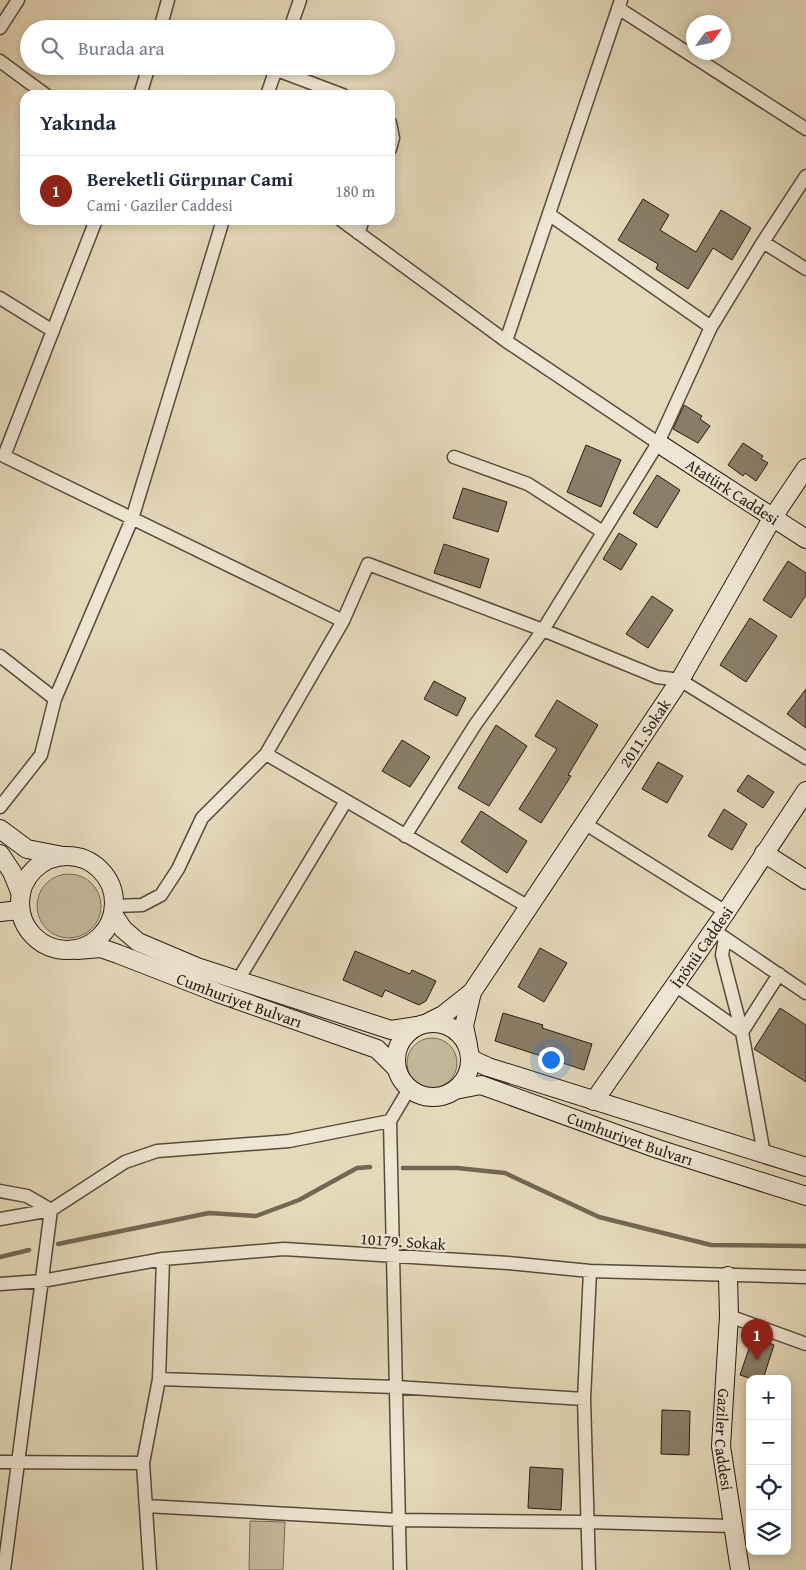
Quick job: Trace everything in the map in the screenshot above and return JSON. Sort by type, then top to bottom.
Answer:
[{"type":"main road","name":"Atatürk Caddesi","points":[[658,443],[806,539]]},
{"type":"main road","name":"2011. Sokak","points":[[472,992],[527,906],[680,680],[774,517],[806,468]]},
{"type":"main road","name":"İnönü Caddesi","points":[[594,1101],[675,985],[719,934],[726,912],[806,791]]},
{"type":"main road","points":[[0,829],[27,849],[82,859],[96,866],[110,884],[114,910],[123,929],[138,942],[197,967],[391,1030],[423,1024],[441,1023],[453,1028],[462,1036],[469,1053],[488,1067],[806,1167]]},
{"type":"main road","points":[[764,853],[806,880]]},
{"type":"main road","points":[[0,854],[12,872],[21,902],[25,925],[35,938],[47,946],[62,950],[77,950],[92,944],[103,934],[114,910]]},
{"type":"main road","points":[[0,912],[21,902],[27,879],[37,867],[51,859],[66,856]]},
{"type":"main road","name":"Cumhuriyet Bulvarı","points":[[77,950],[101,948],[218,993],[377,1049],[396,1068]]},
{"type":"main road","points":[[472,992],[464,1026],[469,1053],[469,1071],[464,1082],[444,1096],[432,1098],[420,1095],[409,1089],[401,1080],[396,1068],[396,1055],[399,1043],[406,1033],[442,1015],[472,992]]},
{"type":"main road","name":"Cumhuriyet Bulvarı","points":[[455,1090],[481,1085],[658,1149],[806,1196]]},
{"type":"main road","name":"Gaziler Caddesi","points":[[728,1276],[729,1316],[721,1446],[740,1570]]},
{"type":"street","points":[[0,28],[18,0]]},
{"type":"street","points":[[162,20],[168,0]]},
{"type":"street","points":[[293,20],[300,0]]},
{"type":"street","points":[[506,341],[550,215],[619,4],[806,130]]},
{"type":"street","points":[[0,61],[39,90]]},
{"type":"street","points":[[142,90],[146,75]]},
{"type":"street","points":[[268,90],[271,75]]},
{"type":"street","points":[[293,75],[330,90]]},
{"type":"street","points":[[405,836],[475,725],[543,630],[658,443],[712,328],[806,176]]},
{"type":"street","points":[[550,215],[712,328]]},
{"type":"street","points":[[94,225],[2,455],[343,621]]},
{"type":"street","points":[[0,807],[41,755],[56,699],[132,519],[221,225]]},
{"type":"street","points":[[348,225],[506,341],[658,443]]},
{"type":"street","points":[[358,233],[361,225]]},
{"type":"street","points":[[764,242],[806,270]]},
{"type":"street","points":[[0,298],[53,331]]},
{"type":"street","points":[[454,457],[528,484],[603,532]]},
{"type":"street","points":[[114,910],[142,906],[161,895],[178,869],[202,818],[266,754],[343,621],[368,564],[543,630],[657,677],[680,680],[806,758]]},
{"type":"street","points":[[0,656],[56,699]]},
{"type":"street","points":[[266,754],[527,906]]},
{"type":"street","points":[[238,980],[346,801]]},
{"type":"street","points":[[584,822],[726,912]]},
{"type":"street","points":[[719,934],[806,993]]},
{"type":"street","points":[[719,934],[722,956],[742,1032],[764,1154]]},
{"type":"street","points":[[742,1032],[779,974]]},
{"type":"street","points":[[675,985],[742,1032]]},
{"type":"street","points":[[400,1570],[390,1121],[409,1089]]},
{"type":"street","points":[[0,1219],[51,1210],[125,1162],[157,1151],[289,1141],[390,1121]]},
{"type":"street","points":[[0,1191],[27,1196],[51,1210]]},
{"type":"street","points":[[4,1570],[51,1210]]},
{"type":"street","name":"10179. Sokak","points":[[0,1284],[42,1280],[163,1259],[284,1249],[508,1263],[590,1271],[806,1277]]},
{"type":"street","points":[[150,1570],[143,1463],[159,1379],[163,1259]]},
{"type":"street","points":[[589,1570],[584,1399],[590,1271]]},
{"type":"street","points":[[729,1316],[806,1344]]},
{"type":"street","points":[[159,1379],[396,1387],[584,1399]]},
{"type":"street","points":[[0,1462],[143,1463]]},
{"type":"street","points":[[146,1506],[399,1520],[732,1526]]},
{"type":"shaded area","points":[[69,874],[87,880],[95,888],[101,906],[95,924],[87,932],[69,938],[51,932],[43,924],[37,906],[43,888],[51,880]]},
{"type":"shaded area","points":[[437,1038],[450,1045],[456,1053],[456,1073],[450,1081],[442,1087],[427,1088],[414,1081],[408,1073],[407,1058],[414,1045],[422,1039]]},
{"type":"shaded area","points":[[250,1521],[285,1522],[283,1570],[249,1570]]},
{"type":"building","points":[[643,199],[669,215],[660,230],[696,252],[721,210],[751,228],[732,260],[713,248],[688,289],[656,269],[658,264],[618,240]]},
{"type":"building","points":[[684,405],[702,416],[700,419],[710,426],[698,443],[673,429]]},
{"type":"building","points":[[743,443],[763,456],[761,459],[768,463],[756,481],[745,473],[743,476],[728,465]]},
{"type":"building","points":[[586,445],[621,460],[601,507],[567,492]]},
{"type":"building","points":[[657,475],[680,490],[657,528],[633,513]]},
{"type":"building","points":[[463,488],[507,502],[498,532],[453,518]]},
{"type":"building","points":[[619,533],[637,544],[621,570],[603,559]]},
{"type":"building","points":[[444,544],[489,559],[480,588],[434,573]]},
{"type":"building","points":[[788,561],[806,573],[806,595],[791,618],[763,600]]},
{"type":"building","points":[[652,596],[673,610],[648,648],[626,634]]},
{"type":"building","points":[[750,618],[777,636],[746,682],[720,665]]},
{"type":"building","points":[[434,681],[466,698],[457,716],[424,699]]},
{"type":"building","points":[[806,689],[806,728],[787,714]]},
{"type":"building","points":[[557,700],[598,725],[568,775],[571,776],[541,823],[519,809],[557,749],[535,736]]},
{"type":"building","points":[[496,725],[527,746],[489,806],[458,788]]},
{"type":"building","points":[[402,740],[430,757],[410,787],[382,771]]},
{"type":"building","points":[[658,762],[683,776],[667,803],[642,789]]},
{"type":"building","points":[[748,775],[774,792],[763,808],[737,791]]},
{"type":"building","points":[[724,809],[747,824],[732,850],[708,836]]},
{"type":"building","points":[[481,811],[527,841],[507,873],[461,842]]},
{"type":"building","points":[[540,948],[567,963],[544,1002],[518,987]]},
{"type":"building","points":[[355,951],[410,974],[412,970],[436,981],[426,1001],[419,1005],[385,990],[382,997],[343,980]]},
{"type":"building","points":[[780,1008],[806,1025],[806,1082],[754,1049]]},
{"type":"building","points":[[503,1013],[543,1025],[542,1028],[592,1044],[584,1070],[495,1041]]},
{"type":"building","points":[[753,1337],[774,1345],[764,1375],[746,1375],[746,1377],[740,1375]]},
{"type":"building","points":[[662,1410],[690,1411],[689,1455],[661,1454]]},
{"type":"building","points":[[530,1467],[563,1469],[561,1510],[528,1508]]},
{"type":"waterway","points":[[58,1244],[209,1213],[256,1216],[299,1200],[357,1168],[370,1167]]},
{"type":"waterway","points":[[403,1168],[457,1168],[505,1173],[599,1217],[711,1245],[806,1246]]},
{"type":"waterway","points":[[0,1257],[29,1250]]},
{"type":"place","name":"Bereketli Gürpınar Cami","points":[[757,1360]]}]
